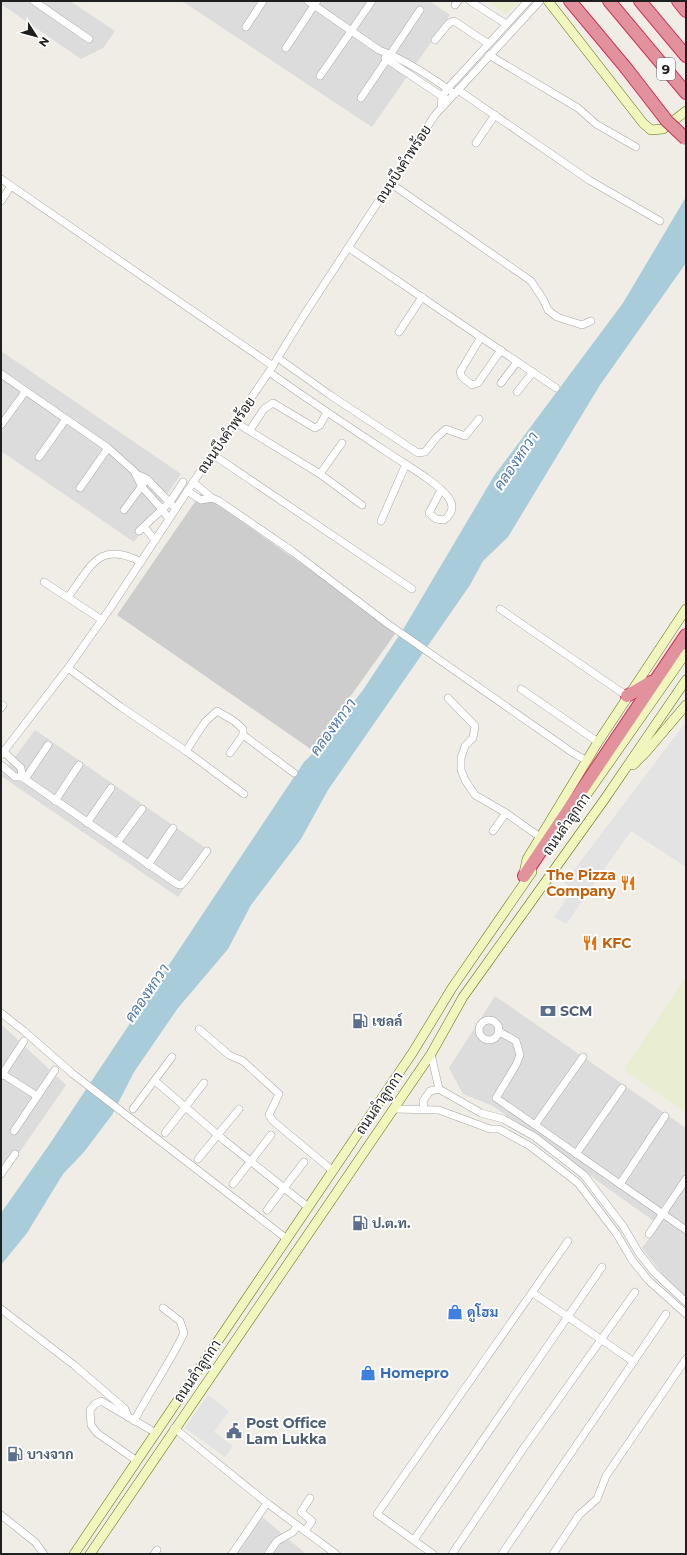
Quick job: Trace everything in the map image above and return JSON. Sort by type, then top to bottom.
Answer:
[{"type":"highway","points":[[570,1],[626,68],[667,121],[686,149]]},
{"type":"highway","name":"9","points":[[609,1],[686,93]]},
{"type":"highway","name":"9","points":[[640,1],[686,56]]},
{"type":"highway","points":[[678,1],[686,11]]},
{"type":"highway","points":[[667,121],[686,140]]},
{"type":"highway","points":[[524,876],[654,680],[686,635]]},
{"type":"highway","points":[[628,696],[654,680]]},
{"type":"main road","points":[[548,1],[643,123],[651,130],[663,128],[686,111]]},
{"type":"main road","points":[[517,893],[524,876],[527,859],[598,742],[686,609]]},
{"type":"main road","name":"ถนนลำลูกกา","points":[[74,1554],[413,1052],[452,988],[686,653]]},
{"type":"main road","name":"ถนนลำลูกกา","points":[[93,1553],[174,1428],[431,1054],[463,997],[618,779],[686,680]]},
{"type":"main road","points":[[646,752],[686,698]]},
{"type":"main road","points":[[618,779],[646,752],[686,704]]},
{"type":"street","points":[[34,1],[89,39]]},
{"type":"street","points":[[246,27],[263,1]]},
{"type":"street","points":[[320,76],[372,1]]},
{"type":"street","points":[[470,1],[506,24]]},
{"type":"street","name":"ถนนบึงคำพร้อย","points":[[441,108],[442,97],[448,88],[528,1]]},
{"type":"street","name":"ถนนบึงคำพร้อย","points":[[2,753],[68,668],[102,620],[193,482],[236,422],[390,183],[441,108],[540,1]]},
{"type":"street","points":[[286,48],[313,2],[418,80],[449,101]]},
{"type":"street","points":[[361,98],[420,10]]},
{"type":"street","points":[[435,40],[452,21],[488,43]]},
{"type":"street","points":[[489,55],[578,108],[596,124],[636,147]]},
{"type":"street","points":[[389,57],[423,72],[457,92],[495,115],[611,194],[660,221]]},
{"type":"street","points":[[418,80],[423,72]]},
{"type":"street","points":[[476,144],[495,115]]},
{"type":"street","points":[[1,179],[271,369],[327,412],[406,464],[441,490]]},
{"type":"street","points":[[390,183],[531,281],[543,299],[548,310],[557,317],[582,325],[591,321]]},
{"type":"street","points":[[1,201],[10,186]]},
{"type":"street","points":[[349,248],[556,388]]},
{"type":"street","points":[[399,332],[422,297]]},
{"type":"street","points":[[481,337],[460,372],[462,377],[472,385],[478,383],[500,350]]},
{"type":"street","points":[[278,358],[330,395],[418,453],[425,452],[446,429],[465,436],[479,419]]},
{"type":"street","points":[[501,383],[517,362]]},
{"type":"street","points":[[517,392],[533,372]]},
{"type":"street","points":[[1,374],[108,448],[136,474],[147,479],[175,509]]},
{"type":"street","points":[[1,425],[25,392]]},
{"type":"street","points":[[250,430],[264,410],[273,403],[315,428],[320,425],[327,412]]},
{"type":"street","points":[[39,457],[66,419]]},
{"type":"street","points":[[236,422],[320,474],[362,505]]},
{"type":"street","points":[[320,474],[342,442]]},
{"type":"street","points":[[80,488],[108,448]]},
{"type":"street","points":[[212,454],[412,589]]},
{"type":"street","points":[[381,521],[406,464]]},
{"type":"street","points":[[136,474],[142,487],[169,519]]},
{"type":"street","points":[[124,510],[147,479]]},
{"type":"street","points":[[155,540],[141,529],[170,502],[183,482]]},
{"type":"street","points":[[193,482],[212,498],[219,501],[292,551],[393,628],[586,761]]},
{"type":"street","points":[[187,491],[201,500],[212,498]]},
{"type":"street","points":[[68,597],[96,560],[106,553],[128,555],[141,562]]},
{"type":"street","points":[[44,582],[102,620]]},
{"type":"street","points":[[500,609],[628,696]]},
{"type":"street","points":[[68,668],[121,707],[186,751],[244,794]]},
{"type":"street","points":[[521,689],[598,742]]},
{"type":"street","points":[[448,698],[476,726],[475,733],[465,746],[460,758],[461,770],[465,780],[475,795],[506,813],[540,838]]},
{"type":"street","points":[[186,751],[205,722],[217,711],[234,721],[243,729],[243,735],[230,753]]},
{"type":"street","points":[[243,735],[294,773]]},
{"type":"street","points":[[24,778],[48,745]]},
{"type":"street","points":[[2,753],[21,768],[24,778]]},
{"type":"street","points":[[1,765],[15,777],[24,778],[55,801],[177,884],[181,884],[193,872],[207,851]]},
{"type":"street","points":[[55,801],[79,765]]},
{"type":"street","points":[[87,823],[111,788]]},
{"type":"street","points":[[117,843],[142,809]]},
{"type":"street","points":[[493,831],[506,813]]},
{"type":"street","points":[[148,865],[173,828]]},
{"type":"street","points":[[1,1013],[73,1074],[287,1240]]},
{"type":"street","points":[[199,1028],[229,1055],[243,1061],[274,1088],[279,1094],[269,1115],[273,1121],[333,1171]]},
{"type":"street","points":[[498,1032],[516,1041],[520,1055],[516,1065],[496,1098],[686,1230]]},
{"type":"street","points":[[24,1042],[2,1074],[37,1096]]},
{"type":"street","points":[[431,1054],[439,1089],[460,1102],[492,1116],[503,1119],[535,1137],[584,1175],[613,1213],[654,1272],[685,1300],[679,1309]]},
{"type":"street","points":[[133,1109],[172,1057]]},
{"type":"street","points":[[535,1125],[583,1057]]},
{"type":"street","points":[[14,1131],[55,1070]]},
{"type":"street","points":[[155,1081],[308,1207]]},
{"type":"street","points":[[165,1133],[204,1083]]},
{"type":"street","points":[[576,1154],[622,1088]]},
{"type":"street","points":[[424,1108],[423,1101],[430,1092],[439,1089]]},
{"type":"street","points":[[454,1114],[460,1102]]},
{"type":"street","points":[[393,1109],[424,1108],[454,1114],[490,1129],[499,1129],[530,1146],[558,1166],[578,1183],[606,1219],[648,1280],[686,1314]]},
{"type":"street","points":[[198,1159],[239,1109]]},
{"type":"street","points":[[490,1129],[492,1116]]},
{"type":"street","points":[[620,1184],[665,1116]]},
{"type":"street","points":[[233,1184],[250,1160],[271,1135]]},
{"type":"street","points":[[1,1174],[15,1154]]},
{"type":"street","points":[[267,1210],[283,1187],[304,1162]]},
{"type":"street","points":[[648,1234],[686,1179]]},
{"type":"street","points":[[606,1219],[613,1213]]},
{"type":"street","points":[[433,1554],[377,1514],[568,1241]]},
{"type":"street","points":[[414,1540],[602,1267]]},
{"type":"street","points":[[452,1554],[484,1504],[635,1292]]},
{"type":"street","points":[[533,1293],[634,1362]]},
{"type":"street","points":[[131,1419],[169,1363],[184,1333],[180,1321],[163,1308]]},
{"type":"street","points":[[1,1309],[80,1370],[125,1410],[131,1419]]},
{"type":"street","points":[[502,1554],[666,1314]]},
{"type":"street","points":[[553,1554],[579,1515],[597,1499],[606,1476],[686,1359]]},
{"type":"street","points":[[137,1461],[97,1434],[91,1425],[90,1410],[95,1404],[101,1402],[156,1433]]},
{"type":"street","points":[[174,1428],[267,1503],[336,1554]]},
{"type":"street","points":[[305,1531],[312,1521],[301,1512],[310,1498]]},
{"type":"street","points":[[232,1554],[267,1503]]},
{"type":"street","points":[[1,1515],[35,1542],[44,1554]]},
{"type":"street","points":[[268,1554],[278,1541],[292,1532],[297,1526]]},
{"type":"shaded area","points":[[1,1],[70,1],[115,31],[103,48],[81,59],[1,4]]},
{"type":"shaded area","points":[[182,1],[429,1],[450,15],[372,127]]},
{"type":"shaded area","points":[[1,351],[181,474],[134,542],[1,451]]},
{"type":"shaded area","points":[[201,493],[329,583],[395,634],[312,750],[117,615]]},
{"type":"shaded area","points":[[686,722],[686,867],[631,831],[566,924],[554,917],[573,890],[564,883]]},
{"type":"shaded area","points":[[35,730],[210,851],[178,897],[1,776]]},
{"type":"shaded area","points":[[495,996],[686,1128],[686,1300],[673,1288],[642,1248],[659,1225],[493,1106],[463,1094],[449,1068]]},
{"type":"shaded area","points":[[1,1024],[66,1085],[1,1179]]},
{"type":"shaded area","points":[[208,1395],[229,1411],[214,1432],[233,1446],[225,1457],[185,1428]]},
{"type":"shaded area","points":[[260,1515],[306,1554],[234,1554]]},
{"type":"green space","points":[[486,1],[520,1],[507,14]]},
{"type":"green space","points":[[686,976],[686,1113],[625,1071],[626,1066]]},
{"type":"water","name":"คลองหกวา","points":[[686,197],[686,263],[600,385],[508,537],[483,561],[470,585],[328,790],[301,839],[251,905],[228,949],[178,1008],[134,1072],[112,1115],[84,1152],[63,1174],[27,1233],[1,1265],[1,1213],[49,1145],[304,762],[318,748],[363,690],[404,628],[494,476],[623,303]]},
{"type":"place","name":"The Pizza Company","points":[[628,883]]},
{"type":"place","name":"KFC","points":[[590,943]]},
{"type":"place","name":"SCM","points":[[548,1011]]},
{"type":"place","name":"เชลล์","points":[[360,1021]]},
{"type":"place","name":"ป.ต.ท.","points":[[360,1223]]},
{"type":"place","name":"ดูโฮม","points":[[455,1312]]},
{"type":"place","name":"Homepro","points":[[368,1373]]},
{"type":"place","name":"Post Office Lam Lukka","points":[[234,1431]]},
{"type":"place","name":"บางจาก","points":[[15,1454]]}]
